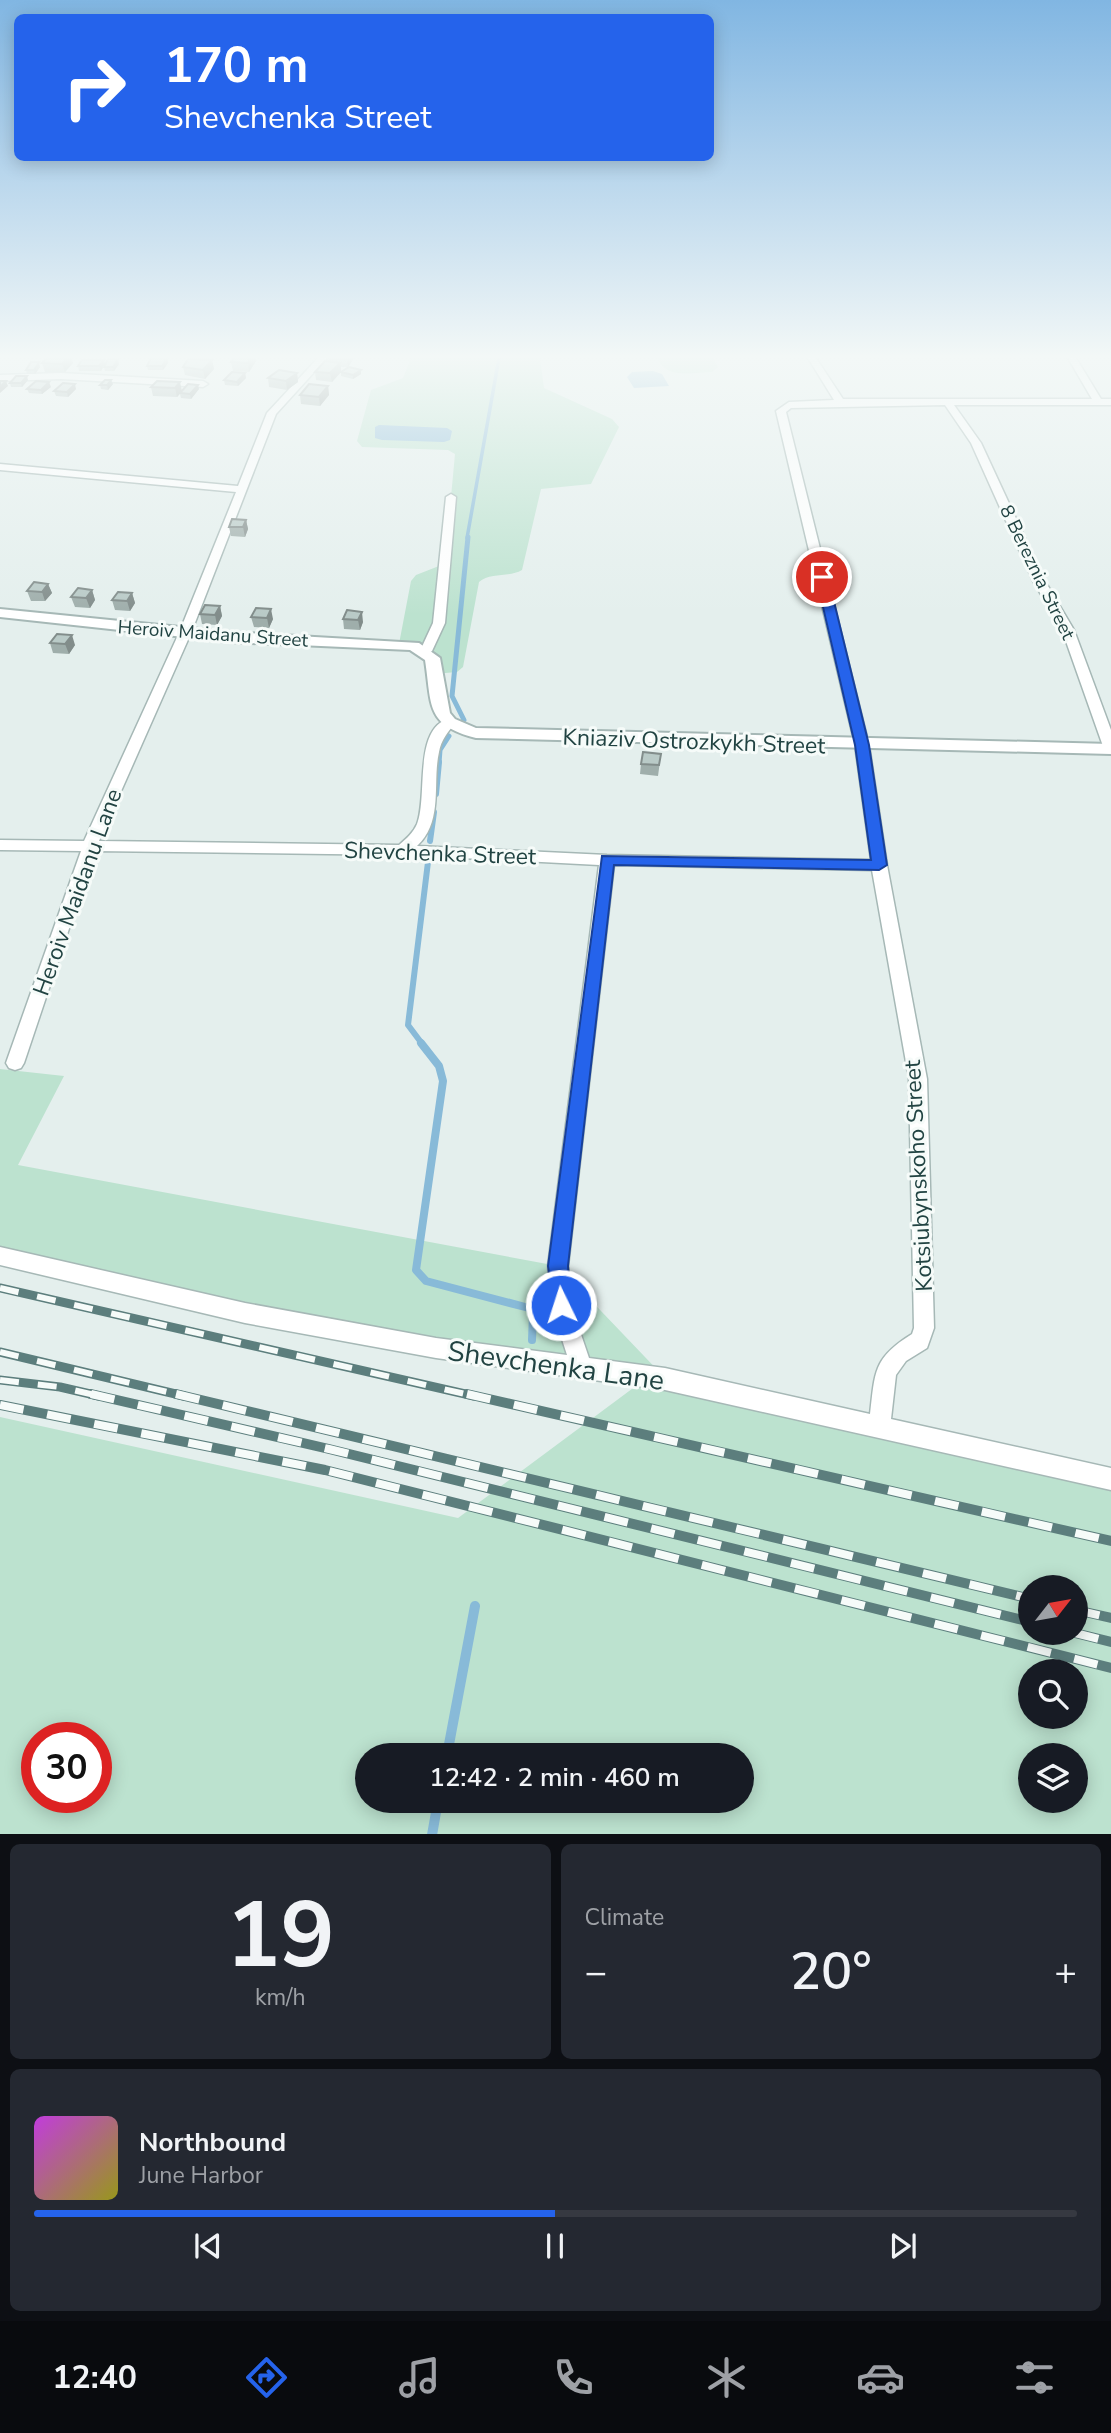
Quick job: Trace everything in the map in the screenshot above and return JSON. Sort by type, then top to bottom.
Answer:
[{"type":"street","name":"Heroiv Maidanu Lane","points":[[15,1063],[95,831],[185,633],[259,444]]},
{"type":"street","name":"Kotsiubynskoho Street","points":[[789,444],[862,745],[879,865],[918,1079],[924,1328],[920,1341],[899,1354],[886,1371],[879,1426]]},
{"type":"street","name":"8 Bereznia Street","points":[[976,444],[1039,581],[1068,630],[1111,749]]},
{"type":"street","points":[[0,467],[240,489]]},
{"type":"street","points":[[403,850],[416,842],[424,828],[435,737],[448,723],[438,709],[434,668],[426,651],[439,623],[452,497]]},
{"type":"street","name":"Heroiv Maidanu Street","points":[[0,613],[185,633],[399,644],[426,651]]},
{"type":"street","name":"Kniaziv Ostrozkykh Street","points":[[448,723],[467,731],[511,736],[1111,749]]},
{"type":"street","name":"Shevchenka Street","points":[[0,845],[403,850],[607,860],[879,865]]},
{"type":"street","points":[[581,1366],[561,1305],[558,1266],[607,860]]},
{"type":"street","name":"Shevchenka Lane","points":[[0,1256],[245,1312],[436,1348],[665,1379],[1111,1479]]},
{"type":"green space","points":[[359,444],[611,444],[591,484],[541,489],[522,570],[488,577],[479,582],[463,667],[457,672],[434,674],[432,658],[399,644],[411,581],[416,575],[439,566],[451,497],[455,454],[448,450],[362,447]]},
{"type":"green space","points":[[0,1069],[64,1076],[18,1165],[558,1266],[666,1379],[1111,1480],[1111,1834],[0,1834],[0,1417],[458,1518],[648,1377],[524,1361],[0,1256]]},
{"type":"building","points":[[232,519],[246,520],[243,527],[229,527]]},
{"type":"building","points":[[34,582],[48,584],[42,592],[27,591]]},
{"type":"building","points":[[78,588],[92,590],[86,598],[71,597]]},
{"type":"building","points":[[118,592],[132,593],[127,601],[112,600]]},
{"type":"building","points":[[205,605],[220,606],[215,615],[200,614]]},
{"type":"building","points":[[256,608],[271,609],[267,618],[251,617]]},
{"type":"building","points":[[347,610],[362,612],[358,620],[343,619]]},
{"type":"building","points":[[57,634],[72,635],[65,644],[50,643]]},
{"type":"building","points":[[643,752],[661,754],[659,765],[641,764]]},
{"type":"waterway","points":[[467,538],[484,444]]},
{"type":"waterway","points":[[464,720],[452,696],[468,537]]},
{"type":"waterway","points":[[439,763],[440,750],[449,736]]},
{"type":"waterway","points":[[436,794],[439,762]]},
{"type":"waterway","points":[[430,841],[434,812]]},
{"type":"waterway","points":[[423,1045],[408,1025],[428,862]]},
{"type":"waterway","points":[[421,1043],[439,1066],[443,1081],[416,1270],[426,1281],[529,1308],[533,1315],[532,1340]]},
{"type":"waterway","points":[[449,1743],[475,1606]]},
{"type":"waterway","points":[[432,1834],[436,1813]]},
{"type":"railway","points":[[0,1288],[474,1396]]},
{"type":"railway","points":[[0,1352],[184,1396]]},
{"type":"railway","points":[[0,1380],[60,1387],[99,1396]]},
{"type":"railway","points":[[91,1394],[329,1449],[1018,1619]]},
{"type":"railway","points":[[176,1394],[1018,1596]]},
{"type":"railway","points":[[467,1394],[1111,1541]]},
{"type":"railway","points":[[0,1405],[325,1470],[1111,1668]]},
{"type":"railway","points":[[1088,1613],[1111,1618]]},
{"type":"railway","points":[[1088,1636],[1111,1642]]},
{"type":"route","points":[[561,1305],[558,1266],[607,860],[879,865],[862,745],[822,577]]}]
